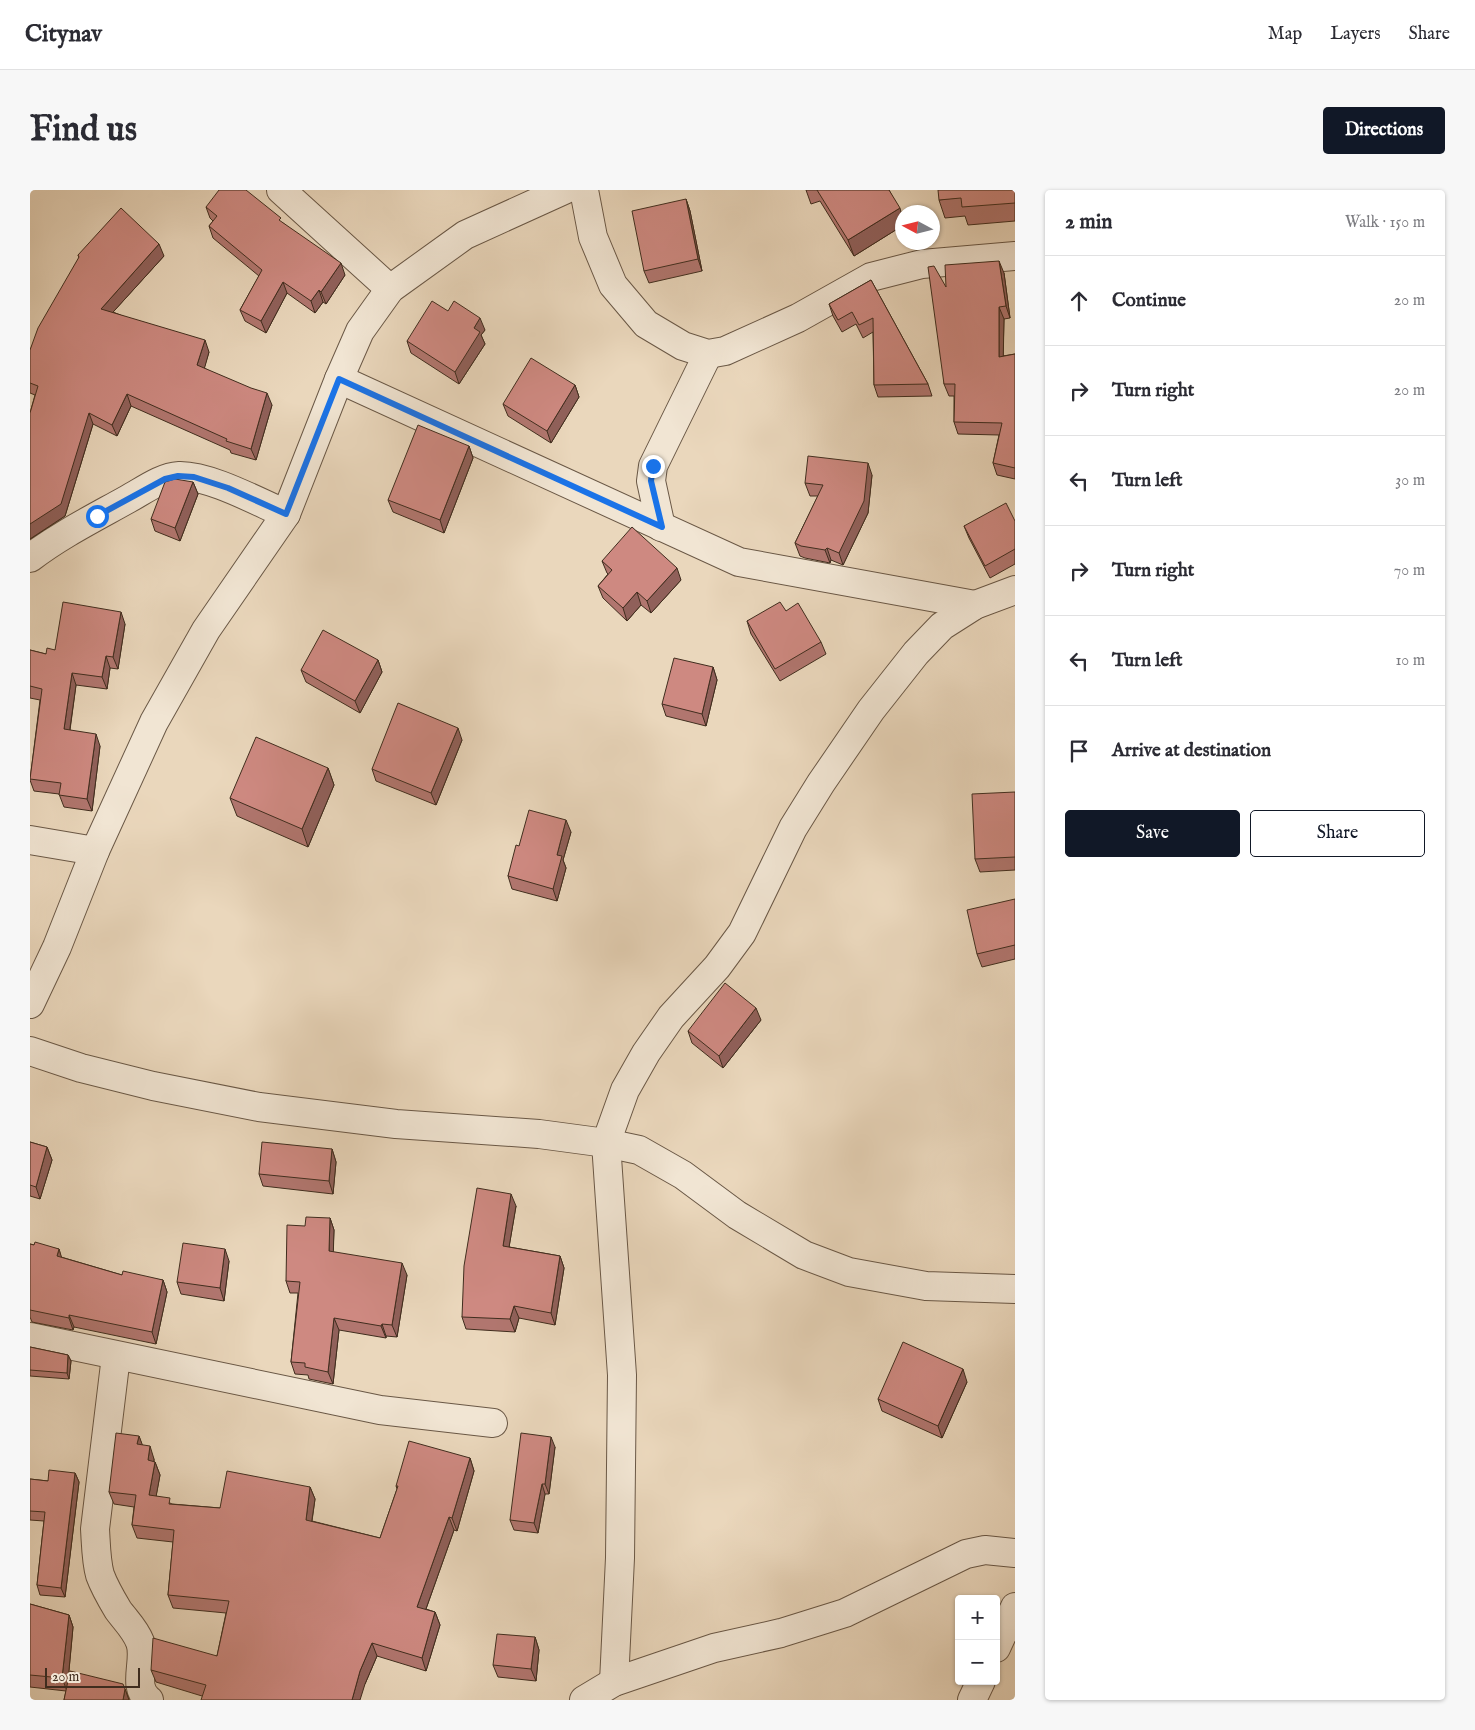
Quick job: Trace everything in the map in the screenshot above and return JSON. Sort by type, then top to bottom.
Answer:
[{"type":"street","points":[[281,190],[390,288]]},
{"type":"street","points":[[30,1004],[154,722],[206,630],[286,514],[360,331],[390,288],[465,235],[564,190]]},
{"type":"street","points":[[584,190],[593,237],[614,284],[646,324],[683,346],[708,354],[725,351],[798,318],[871,277],[922,264],[1015,256]]},
{"type":"street","points":[[662,527],[651,481],[653,466],[708,354]]},
{"type":"street","points":[[339,379],[739,562],[975,605]]},
{"type":"street","points":[[30,558],[106,511],[165,479],[178,476],[194,477],[228,488],[286,514]]},
{"type":"street","points":[[614,1682],[620,1558],[622,1375],[606,1143],[625,1090],[646,1053],[671,1017],[717,967],[742,933],[793,828],[871,710],[916,653],[942,626],[975,605],[1015,590]]},
{"type":"street","points":[[30,840],[96,851]]},
{"type":"street","points":[[30,1051],[80,1068],[153,1086],[259,1107],[396,1124],[538,1134],[606,1143],[639,1150],[683,1175],[737,1215],[804,1255],[849,1272],[926,1286],[1015,1289]]},
{"type":"street","points":[[30,1337],[380,1410],[493,1423]]},
{"type":"street","points":[[116,1356],[95,1529],[96,1552],[100,1576],[118,1610],[136,1632],[141,1643],[140,1686],[149,1700]]},
{"type":"street","points":[[584,1700],[614,1682],[714,1648],[781,1632],[845,1613],[966,1554],[985,1550],[1015,1552]]},
{"type":"street","points":[[1000,1640],[1015,1607]]},
{"type":"street","points":[[972,1700],[978,1685]]},
{"type":"building","points":[[219,190],[246,190],[281,218],[279,220],[341,263],[321,292],[319,290],[311,301],[283,282],[261,321],[240,310],[262,270],[209,226],[217,216],[206,207]]},
{"type":"building","points":[[817,190],[889,190],[898,205],[895,205],[895,211],[848,240]]},
{"type":"building","points":[[938,190],[1015,190],[1015,203],[962,207],[961,198],[939,200]]},
{"type":"building","points":[[686,199],[698,259],[644,271],[632,211]]},
{"type":"building","points":[[121,208],[159,244],[101,309],[205,340],[197,365],[267,393],[251,449],[226,441],[227,439],[127,394],[112,425],[89,413],[61,504],[30,524],[30,413],[38,386],[30,383],[30,350],[38,328],[79,257],[78,255]]},
{"type":"building","points":[[999,261],[1006,306],[999,307],[999,357],[1015,354],[1015,468],[993,463],[1002,423],[954,422],[955,384],[944,384],[928,267],[934,266],[946,287],[945,265]]},
{"type":"building","points":[[871,280],[928,384],[874,385],[873,318],[859,325],[852,312],[838,320],[829,304]]},
{"type":"building","points":[[432,301],[448,311],[454,301],[480,318],[474,328],[480,332],[455,372],[407,341]]},
{"type":"building","points":[[531,358],[575,385],[547,431],[503,404]]},
{"type":"building","points":[[418,425],[469,446],[440,520],[388,500]]},
{"type":"building","points":[[808,456],[868,463],[864,501],[839,553],[827,548],[825,550],[801,546],[795,543],[823,485],[805,483]]},
{"type":"building","points":[[175,479],[193,482],[175,528],[151,519],[165,482]]},
{"type":"building","points":[[1006,503],[1015,521],[1015,549],[985,566],[964,526]]},
{"type":"building","points":[[632,527],[677,568],[647,601],[637,592],[623,608],[598,586],[612,570],[602,561]]},
{"type":"building","points":[[63,602],[121,612],[113,657],[106,656],[102,677],[72,673],[64,729],[96,734],[87,799],[59,795],[61,783],[30,779],[42,689],[30,686],[30,650],[46,654],[47,648],[55,650]]},
{"type":"building","points":[[780,602],[786,611],[798,603],[821,642],[775,669],[747,621]]},
{"type":"building","points":[[323,630],[378,660],[355,701],[301,670]]},
{"type":"building","points":[[674,658],[713,667],[702,714],[662,704]]},
{"type":"building","points":[[398,703],[458,728],[431,793],[372,769]]},
{"type":"building","points":[[256,737],[328,768],[302,829],[230,798]]},
{"type":"building","points":[[1015,792],[1015,857],[975,859],[972,794]]},
{"type":"building","points":[[529,810],[566,820],[557,855],[562,856],[553,889],[508,876],[516,845],[519,846]]},
{"type":"building","points":[[1015,899],[1015,945],[977,954],[967,910]]},
{"type":"building","points":[[725,983],[756,1008],[719,1056],[688,1031]]},
{"type":"building","points":[[30,1142],[47,1147],[36,1187],[30,1185]]},
{"type":"building","points":[[262,1142],[332,1149],[329,1181],[259,1174]]},
{"type":"building","points":[[477,1188],[511,1194],[503,1246],[560,1256],[551,1313],[514,1306],[510,1319],[462,1317],[464,1266]]},
{"type":"building","points":[[306,1217],[330,1218],[329,1251],[402,1263],[392,1325],[382,1324],[381,1326],[334,1318],[328,1372],[305,1367],[305,1363],[291,1362],[300,1282],[286,1281],[287,1225],[305,1226]]},
{"type":"building","points":[[35,1242],[59,1249],[57,1256],[122,1275],[123,1271],[163,1280],[152,1332],[69,1315],[69,1318],[30,1310],[30,1244],[34,1245]]},
{"type":"building","points":[[183,1243],[225,1249],[220,1288],[177,1282]]},
{"type":"building","points":[[903,1342],[963,1369],[938,1426],[878,1399]]},
{"type":"building","points":[[30,1347],[68,1355],[67,1373],[30,1370]]},
{"type":"building","points":[[116,1433],[139,1436],[137,1444],[150,1446],[148,1460],[155,1462],[149,1495],[170,1498],[169,1504],[220,1508],[227,1471],[310,1487],[306,1520],[380,1538],[398,1486],[396,1486],[409,1441],[470,1458],[452,1518],[449,1517],[417,1607],[435,1612],[422,1658],[372,1643],[360,1671],[352,1700],[201,1700],[206,1685],[151,1670],[153,1638],[217,1656],[229,1601],[168,1595],[174,1530],[132,1525],[136,1495],[109,1492]]},
{"type":"building","points":[[521,1433],[551,1437],[545,1484],[542,1484],[534,1523],[510,1520]]},
{"type":"building","points":[[49,1470],[75,1473],[61,1588],[37,1585],[45,1512],[30,1511],[30,1479],[48,1481]]},
{"type":"building","points":[[30,1604],[69,1615],[62,1678],[30,1675]]},
{"type":"building","points":[[497,1634],[535,1637],[531,1669],[493,1665]]},
{"type":"building","points":[[70,1671],[123,1684],[125,1689],[123,1700],[64,1700]]},
{"type":"route","points":[[97,516],[165,479],[178,476],[194,477],[228,488],[286,514],[339,379],[662,527],[651,481],[653,466]]}]
